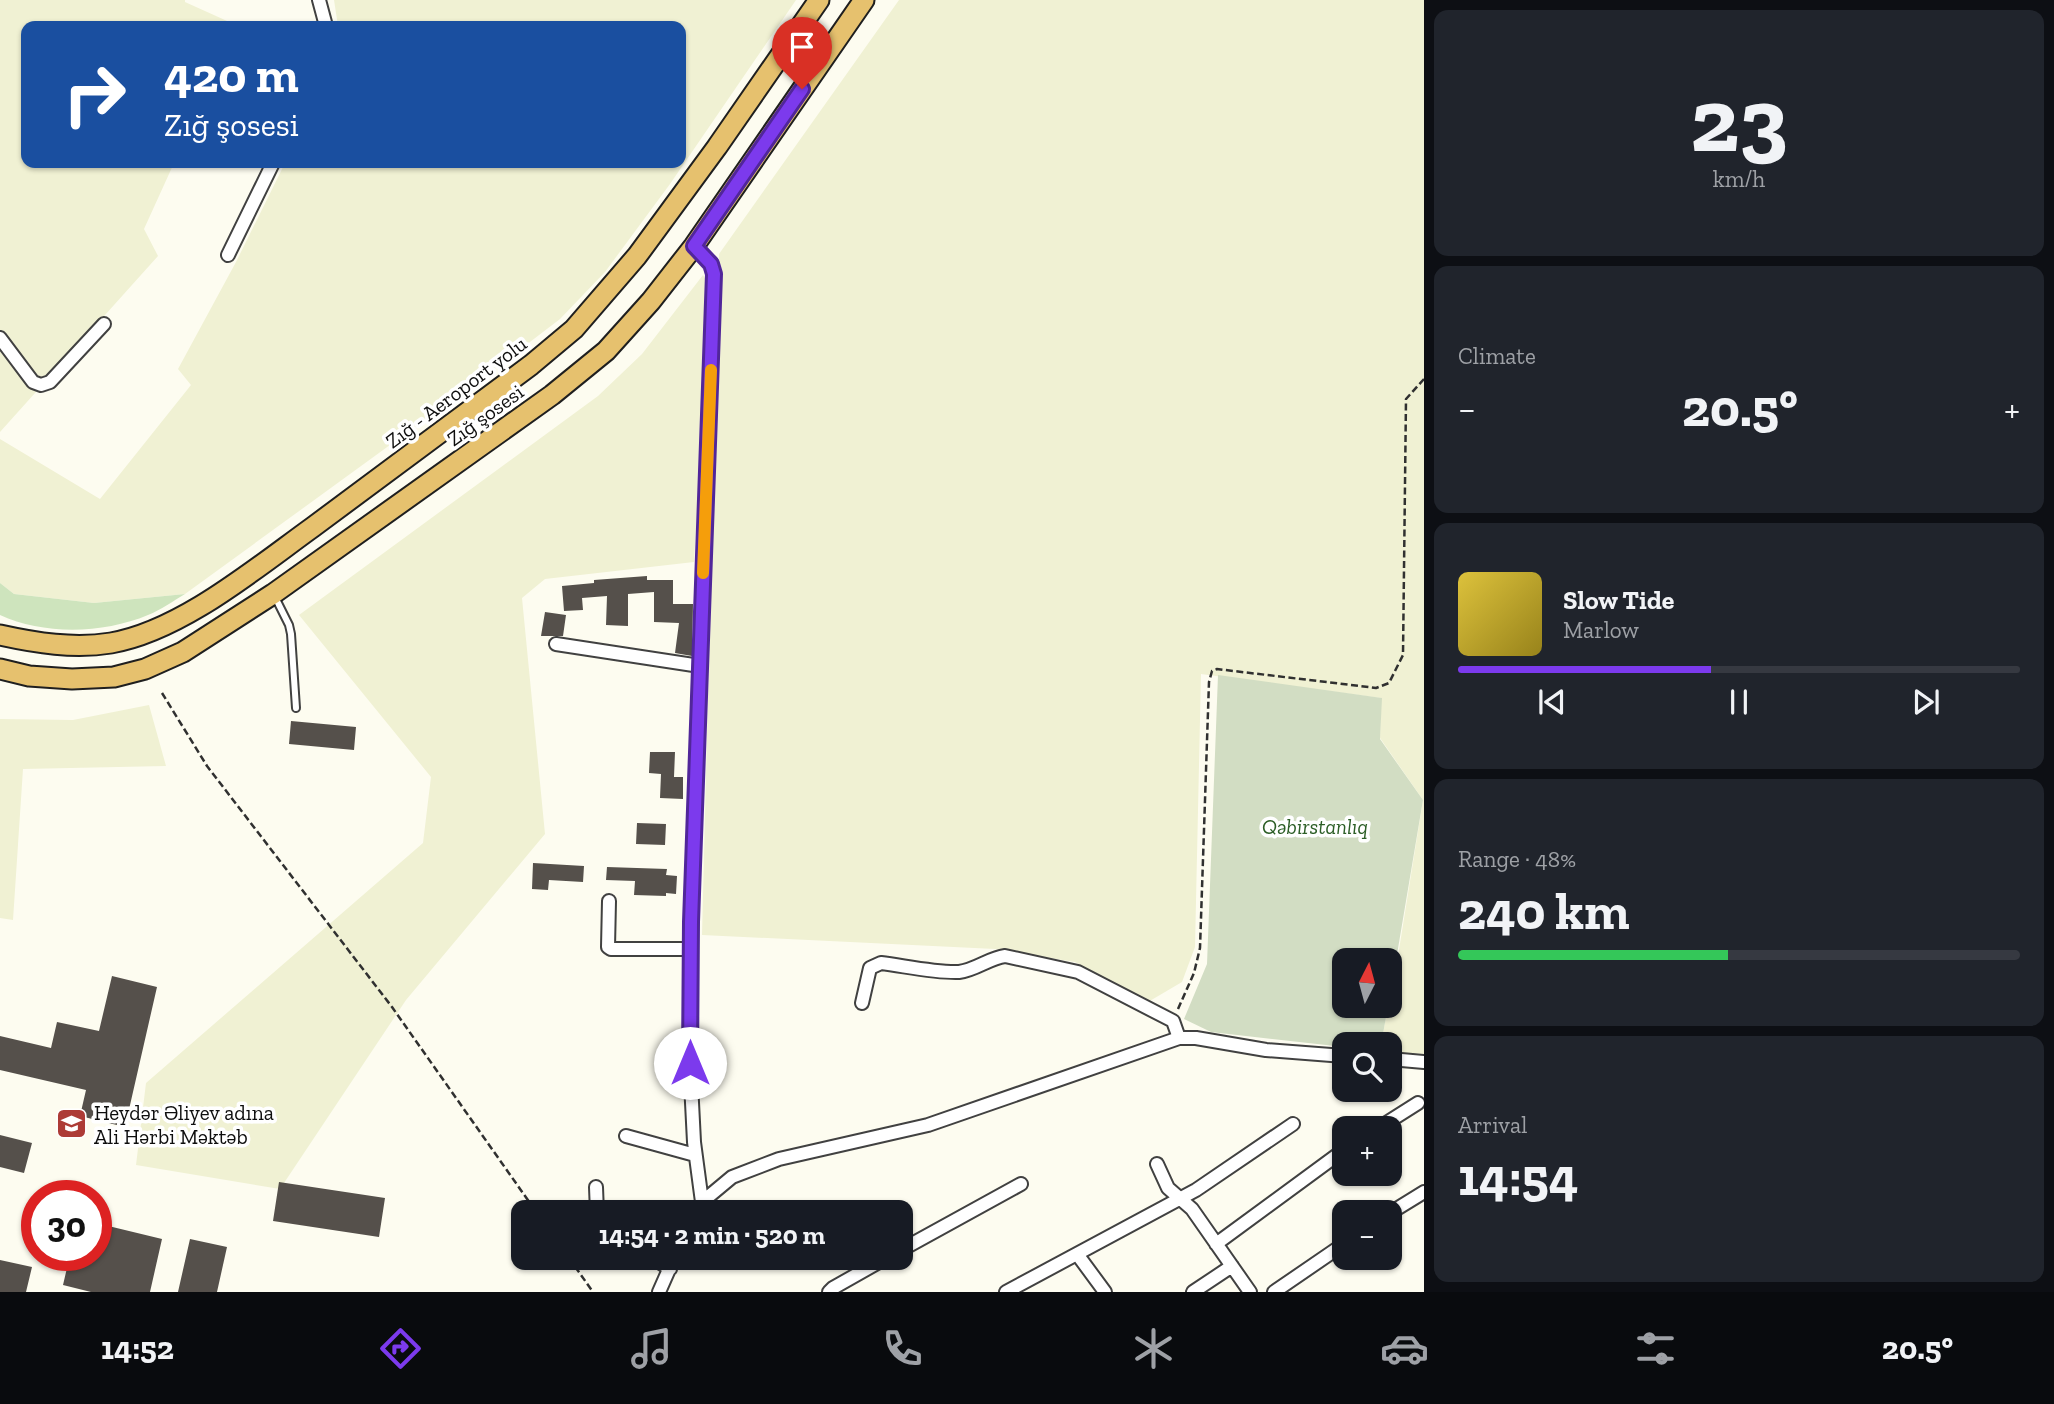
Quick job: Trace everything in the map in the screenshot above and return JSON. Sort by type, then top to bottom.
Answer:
[{"type":"highway","name":"Zığ - Aeroport yolu","points":[[0,635],[34,643],[73,646],[111,643],[167,624],[249,573],[531,365],[574,329],[638,256],[718,147],[819,0]]},
{"type":"highway","name":"Zığ şosesi","points":[[0,669],[29,676],[72,679],[114,677],[145,670],[183,652],[273,594],[552,395],[606,351],[651,301],[694,246],[864,0]]},
{"type":"street","points":[[318,0],[324,21]]},
{"type":"street","points":[[228,255],[271,168]]},
{"type":"street","points":[[694,246],[711,264],[714,274],[690,949],[690,1063],[698,1200]]},
{"type":"street","points":[[0,338],[33,382],[41,385],[50,382],[104,324]]},
{"type":"street","points":[[556,644],[700,666]]},
{"type":"street","points":[[609,901],[608,947],[611,949],[690,949]]},
{"type":"street","points":[[863,1003],[870,968],[881,963],[957,972],[1005,956],[1078,972],[1172,1021],[1179,1038]]},
{"type":"street","points":[[707,1200],[732,1177],[779,1159],[928,1125],[1179,1038],[1196,1038],[1266,1050],[1332,1055]]},
{"type":"street","points":[[1402,1060],[1424,1062]]},
{"type":"street","points":[[1398,1116],[1418,1103]]},
{"type":"street","points":[[1006,1292],[1181,1198],[1293,1124]]},
{"type":"street","points":[[626,1136],[695,1155]]},
{"type":"street","points":[[1216,1244],[1332,1159]]},
{"type":"street","points":[[1157,1164],[1168,1188],[1192,1209],[1250,1292]]},
{"type":"street","points":[[913,1243],[1021,1184]]},
{"type":"street","points":[[596,1188],[596,1200]]},
{"type":"street","points":[[1402,1206],[1424,1192]]},
{"type":"street","points":[[1274,1292],[1332,1252]]},
{"type":"street","points":[[1077,1254],[1104,1292]]},
{"type":"street","points":[[1193,1292],[1232,1266]]},
{"type":"street","points":[[659,1292],[669,1270]]},
{"type":"street","points":[[829,1292],[833,1287],[864,1270]]},
{"type":"lane","points":[[273,594],[289,625],[296,708]]},
{"type":"path","points":[[1172,1021],[1194,973],[1200,948],[1209,682],[1212,671],[1217,669],[1376,688],[1390,683],[1403,655],[1406,399],[1424,379]]},
{"type":"path","points":[[162,693],[207,766],[391,1006],[528,1200]]},
{"type":"path","points":[[577,1270],[593,1292]]},
{"type":"green space","points":[[0,0],[185,0],[227,21],[21,21],[21,168],[172,168],[144,229],[158,256],[0,432]]},
{"type":"green space","points":[[334,0],[796,0],[686,161],[686,21],[337,21]]},
{"type":"green space","points":[[899,0],[1424,0],[1424,1054],[1402,1053],[1402,1032],[1383,1032],[1386,1018],[1402,1018],[1402,948],[1399,948],[1423,800],[1380,738],[1381,698],[1201,674],[1195,947],[1182,982],[1148,1002],[1075,962],[995,949],[702,935],[719,254]]},
{"type":"green space","points":[[283,168],[681,168],[605,272],[560,319],[185,594],[94,603],[14,594],[0,583],[0,439],[100,499],[191,385],[178,369]]},
{"type":"green space","points":[[703,275],[710,287],[694,562],[545,579],[522,598],[545,834],[406,1000],[280,1189],[136,1165],[146,1083],[423,843],[431,777],[299,615],[598,396],[642,354]]},
{"type":"green space","points":[[0,583],[14,594],[94,603],[185,594],[158,611],[112,626],[54,629],[17,622],[0,615]]},
{"type":"green space","name":"Qəbirstanlıq","points":[[1218,675],[1382,698],[1380,739],[1423,800],[1398,948],[1332,948],[1332,1018],[1386,1018],[1383,1032],[1332,1032],[1332,1046],[1211,1032],[1184,1019],[1207,964]]},
{"type":"green space","points":[[149,705],[166,766],[23,769],[13,920],[0,918],[0,719],[73,720]]},
{"type":"building","points":[[647,576],[647,580],[673,580],[673,604],[693,604],[692,656],[675,653],[679,623],[654,622],[654,592],[628,594],[628,626],[606,625],[607,596],[582,598],[583,610],[564,611],[562,586],[594,583],[594,580]]},
{"type":"building","points":[[545,612],[566,615],[563,636],[541,636]]},
{"type":"building","points":[[291,721],[356,727],[354,750],[289,744]]},
{"type":"building","points":[[650,752],[675,752],[674,777],[683,777],[683,799],[660,798],[661,774],[649,773]]},
{"type":"building","points":[[637,823],[666,824],[665,845],[636,844]]},
{"type":"building","points":[[533,863],[584,866],[583,882],[549,880],[548,890],[532,889]]},
{"type":"building","points":[[607,867],[667,869],[666,875],[677,876],[676,894],[634,895],[635,881],[606,880]]},
{"type":"building","points":[[112,976],[157,987],[125,1127],[80,1116],[86,1090],[0,1070],[0,1036],[51,1048],[57,1022],[99,1031]]},
{"type":"building","points":[[0,1135],[32,1143],[24,1173],[0,1167]]},
{"type":"building","points":[[279,1182],[385,1198],[379,1237],[273,1221]]},
{"type":"building","points":[[112,1227],[162,1239],[150,1292],[91,1292],[63,1285],[66,1271],[112,1271]]},
{"type":"building","points":[[190,1239],[227,1247],[217,1292],[178,1292]]},
{"type":"building","points":[[0,1260],[21,1265],[21,1271],[31,1271],[26,1292],[0,1292]]},
{"type":"slow traffic","points":[[703,573],[711,370]]},
{"type":"place","name":"Heydər Əliyev adına Ali Hərbi Məktəb","points":[[71,1124]]},
{"type":"route","points":[[690,1063],[691,922],[714,274],[711,264],[694,246],[802,89]]}]
